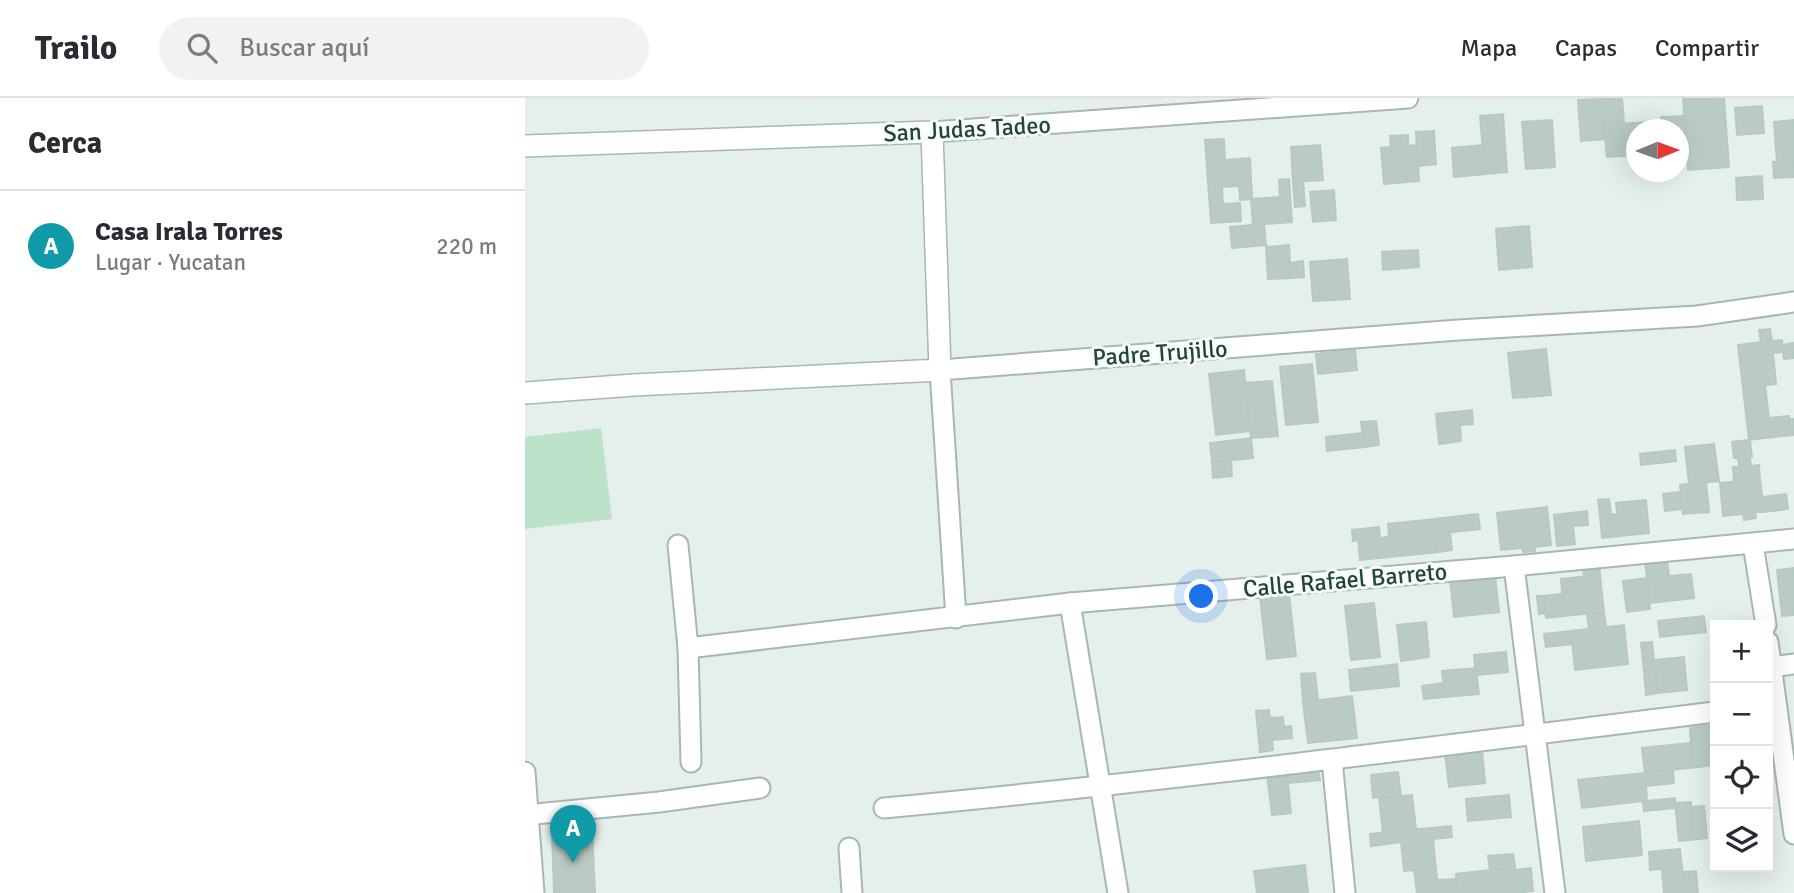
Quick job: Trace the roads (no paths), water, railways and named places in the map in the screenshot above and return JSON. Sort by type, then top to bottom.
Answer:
[{"type":"street","name":"San Judas Tadeo","points":[[525,146],[932,132],[1408,98]]},
{"type":"street","points":[[932,132],[940,370],[956,618]]},
{"type":"street","name":"Padre Trujillo","points":[[525,393],[940,370],[1458,330],[1697,316],[1794,302]]},
{"type":"street","name":"Calle Rafael Barreto","points":[[688,648],[1070,603],[1514,566],[1794,538]]},
{"type":"street","points":[[1753,544],[1765,620]]},
{"type":"street","points":[[678,545],[688,648],[691,762]]},
{"type":"street","points":[[1514,566],[1555,893]]},
{"type":"street","points":[[1070,603],[1118,893]]},
{"type":"street","points":[[1773,667],[1794,664]]},
{"type":"street","points":[[884,808],[1332,760],[1710,713]]},
{"type":"street","points":[[1773,716],[1794,834]]},
{"type":"street","points":[[1332,760],[1345,893]]},
{"type":"street","points":[[525,772],[526,815],[534,893]]},
{"type":"street","points":[[526,815],[659,802],[760,788]]},
{"type":"street","points":[[849,848],[852,893]]},
{"type":"place","name":"Casa Irala Torres","points":[[573,863]]}]
